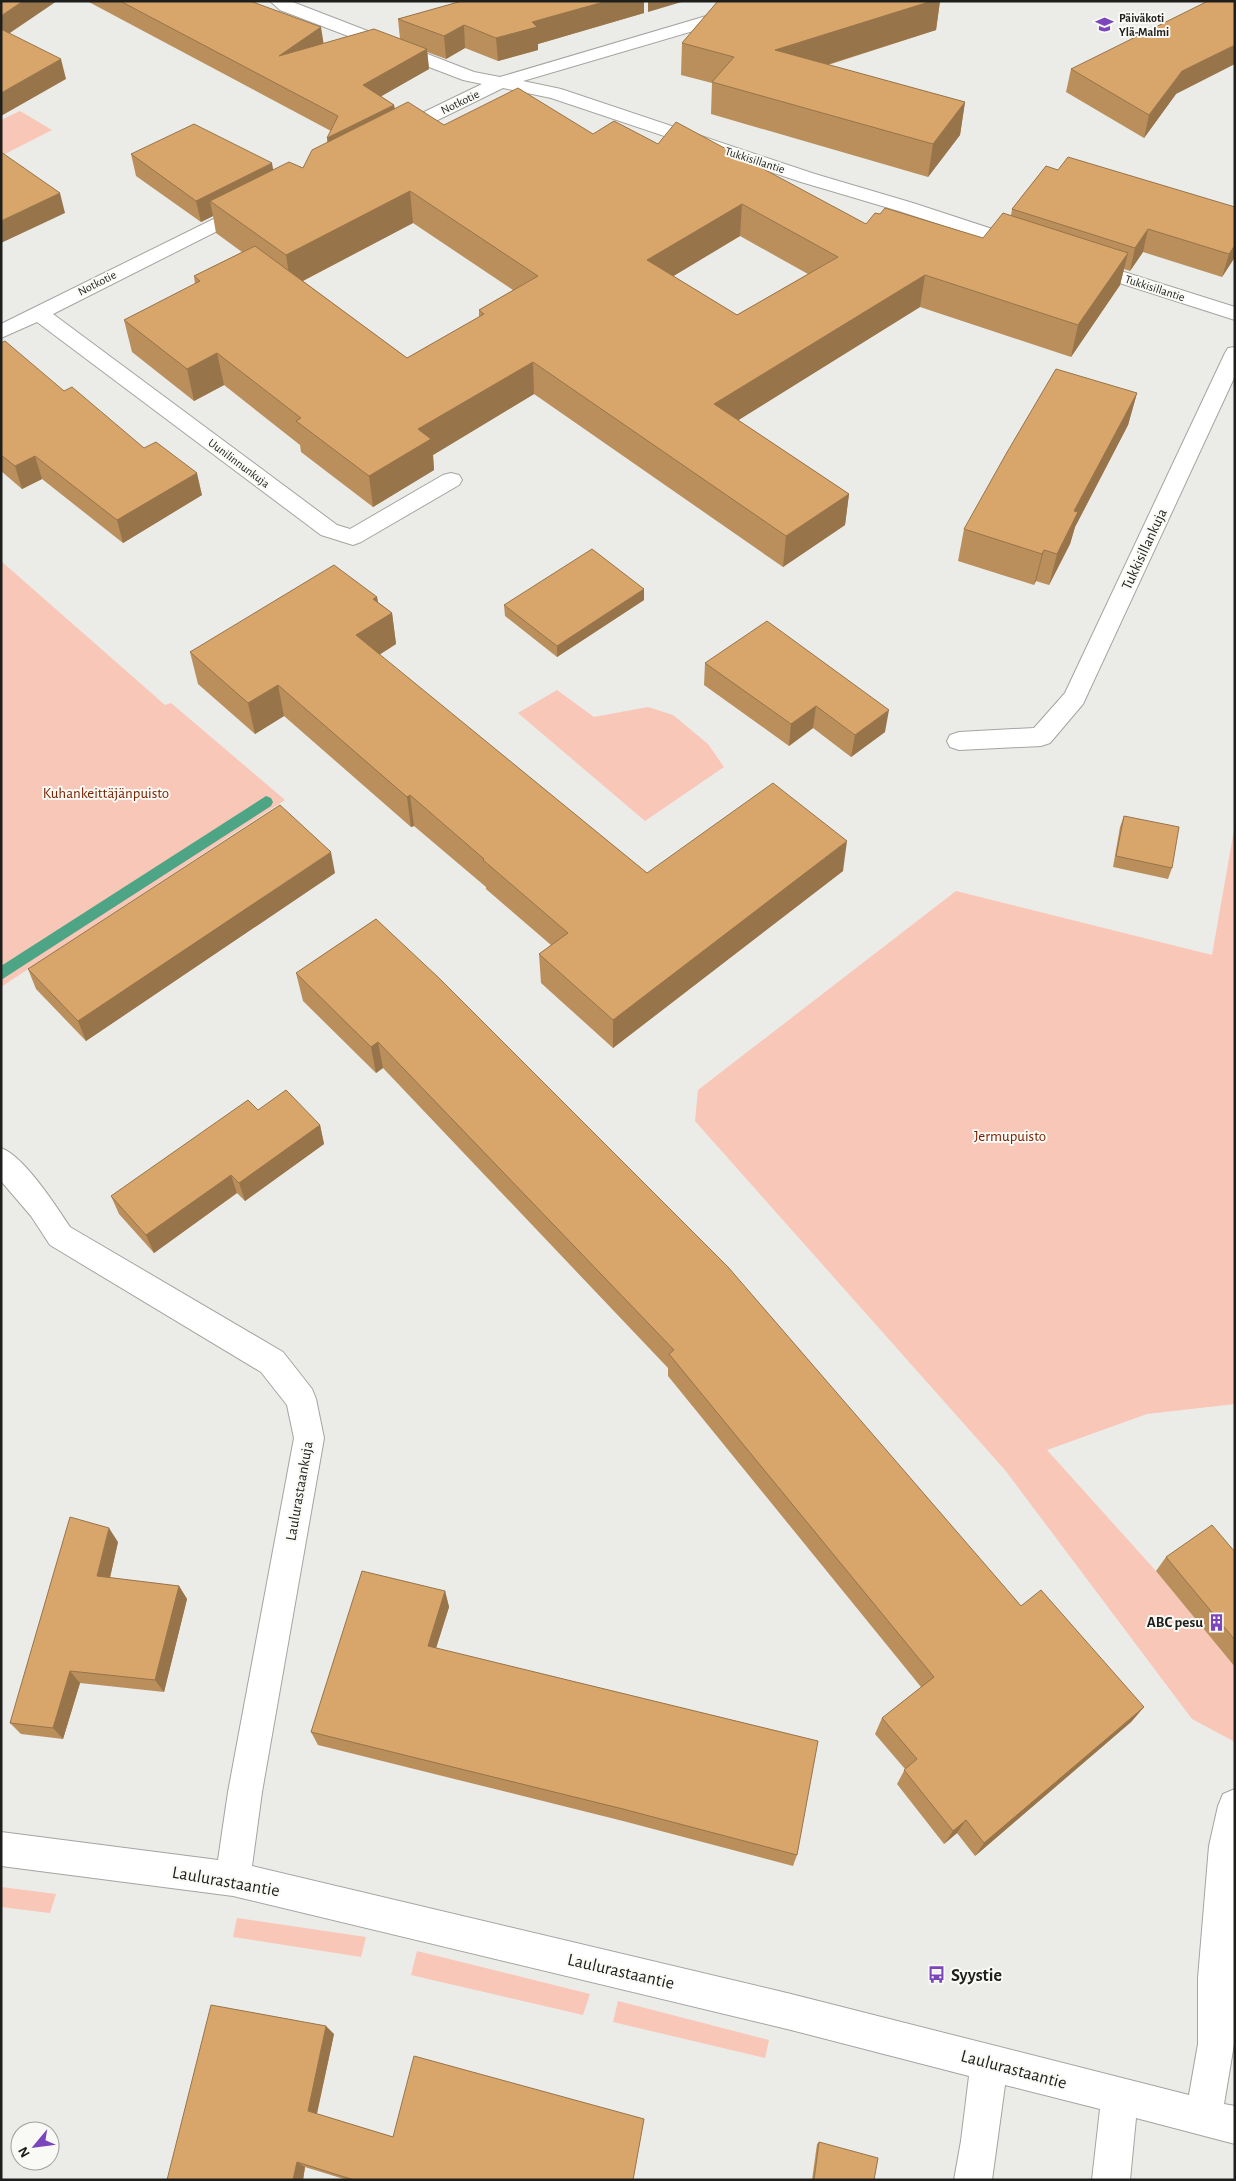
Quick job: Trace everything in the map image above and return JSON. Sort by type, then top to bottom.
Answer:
[{"type":"street","name":"Tukkisillantie","points":[[278,1],[286,6],[469,76],[555,93],[808,178],[906,207],[1044,252]]},
{"type":"street","name":"Notkotie","points":[[378,142],[501,82],[776,1]]},
{"type":"street","name":"Notkotie","points":[[1,332],[264,199]]},
{"type":"street","name":"Tukkisillantie","points":[[1071,261],[1235,314]]},
{"type":"street","name":"Uunilinnunkuja","points":[[38,313],[329,530],[353,537],[451,480]]},
{"type":"street","name":"Tukkisillankuja","points":[[959,741],[1041,737],[1075,698],[1235,353]]},
{"type":"street","name":"Laulurastaankuja","points":[[1,1160],[41,1207],[60,1236],[272,1362],[301,1399],[309,1438],[247,1782],[233,1879]]},
{"type":"street","points":[[1219,2121],[1216,2044],[1226,1981],[1230,1847],[1235,1806]]},
{"type":"street","name":"Laulurastaantie","points":[[1,1850],[233,1879],[988,2061],[1120,2097],[1219,2121]]},
{"type":"street","points":[[973,2180],[980,2141],[988,2061]]},
{"type":"street","points":[[1111,2180],[1120,2097]]},
{"type":"green space","points":[[20,111],[52,130],[1,156],[1,120]]},
{"type":"green space","name":"Kuhankeittäjänpuisto","points":[[1,561],[165,705],[171,703],[285,800],[1,987]]},
{"type":"green space","points":[[557,690],[594,717],[648,707],[673,715],[708,744],[724,767],[645,821],[518,713]]},
{"type":"green space","name":"Jermupuisto","points":[[1235,824],[1235,1404],[1147,1414],[1047,1450],[1156,1571],[1235,1667],[1235,1742],[1192,1719],[1005,1470],[695,1121],[698,1090],[956,891],[1212,955]]},
{"type":"green space","points":[[1,1887],[56,1894],[50,1913],[1,1907]]},
{"type":"green space","points":[[237,1918],[366,1937],[361,1957],[233,1937]]},
{"type":"green space","points":[[417,1951],[590,1994],[583,2015],[411,1975]]},
{"type":"green space","points":[[618,2001],[769,2040],[765,2058],[613,2022]]},
{"type":"building","points":[[1,1],[23,1],[1,16]]},
{"type":"building","points":[[120,1],[250,1],[321,27],[279,56],[374,29],[427,49],[363,85],[394,105],[327,138],[338,116]]},
{"type":"building","points":[[462,1],[607,1],[532,22],[537,27],[496,38],[464,25],[444,36],[398,19]]},
{"type":"building","points":[[718,1],[932,1],[775,50],[965,102],[933,144],[712,82],[734,57],[682,43]]},
{"type":"building","points":[[1208,1],[1235,1],[1235,45],[1182,71],[1149,115],[1071,69]]},
{"type":"building","points":[[1,29],[61,59],[1,93]]},
{"type":"building","points":[[518,88],[593,134],[614,121],[658,144],[676,122],[866,224],[875,213],[880,214],[885,208],[983,238],[1003,213],[1128,253],[1078,325],[925,275],[714,404],[849,494],[786,536],[533,362],[418,429],[431,439],[369,476],[296,421],[301,418],[217,353],[187,369],[124,320],[200,281],[194,276],[255,246],[407,358],[484,314],[479,310],[538,276],[410,191],[286,255],[210,201],[289,162],[303,168],[312,150],[408,102],[444,125]],"holes":[[[742,204],[838,257],[737,315],[647,260]]]},
{"type":"building","points":[[194,124],[272,163],[196,201],[131,154]]},
{"type":"building","points":[[1,152],[60,193],[1,221]]},
{"type":"building","points":[[1068,157],[1235,207],[1235,245],[1229,254],[1148,229],[1135,248],[1012,209],[1046,166],[1058,170]]},
{"type":"building","points":[[5,341],[64,391],[72,387],[144,448],[156,442],[197,473],[117,520],[35,456],[15,466],[1,455],[1,343]]},
{"type":"building","points":[[1056,369],[1137,393],[1074,511],[1078,512],[1057,554],[1044,550],[1042,554],[964,529]]},
{"type":"building","points":[[592,549],[644,589],[557,646],[504,605]]},
{"type":"building","points":[[334,565],[377,597],[373,599],[392,613],[356,635],[647,873],[773,783],[847,841],[613,1020],[539,954],[568,933],[484,859],[410,795],[407,797],[278,685],[248,703],[190,652]]},
{"type":"building","points":[[767,621],[889,710],[855,735],[816,706],[791,724],[705,663]]},
{"type":"building","points":[[280,805],[331,852],[78,1021],[28,969]]},
{"type":"building","points":[[1124,816],[1179,827],[1172,868],[1116,856]]},
{"type":"building","points":[[376,919],[440,979],[728,1267],[1021,1606],[1041,1590],[1144,1707],[984,1843],[966,1820],[953,1831],[904,1770],[917,1759],[882,1718],[934,1677],[669,1354],[674,1350],[378,1042],[371,1047],[296,973]]},
{"type":"building","points":[[286,1090],[320,1125],[239,1183],[231,1175],[146,1235],[111,1196],[248,1100],[258,1110]]},
{"type":"building","points":[[70,1517],[109,1528],[97,1576],[179,1586],[155,1680],[70,1671],[53,1728],[10,1723]]},
{"type":"building","name":"ABC pesu","points":[[1212,1525],[1235,1552],[1235,1640],[1166,1557]]},
{"type":"building","points":[[362,1571],[445,1591],[428,1646],[818,1741],[797,1855],[623,1809],[311,1732]]},
{"type":"building","points":[[211,2005],[326,2026],[308,2111],[393,2137],[414,2056],[644,2119],[633,2180],[354,2180],[297,2162],[293,2180],[167,2180]]},
{"type":"building","points":[[819,2142],[878,2158],[874,2180],[814,2180]]},
{"type":"waterway","points":[[1,974],[266,802]]},
{"type":"place","name":"Päiväkoti Ylä-Malmi","points":[[1105,25]]},
{"type":"place","name":"ABC pesu","points":[[1217,1622]]},
{"type":"place","name":"Syystie","points":[[937,1975]]}]
